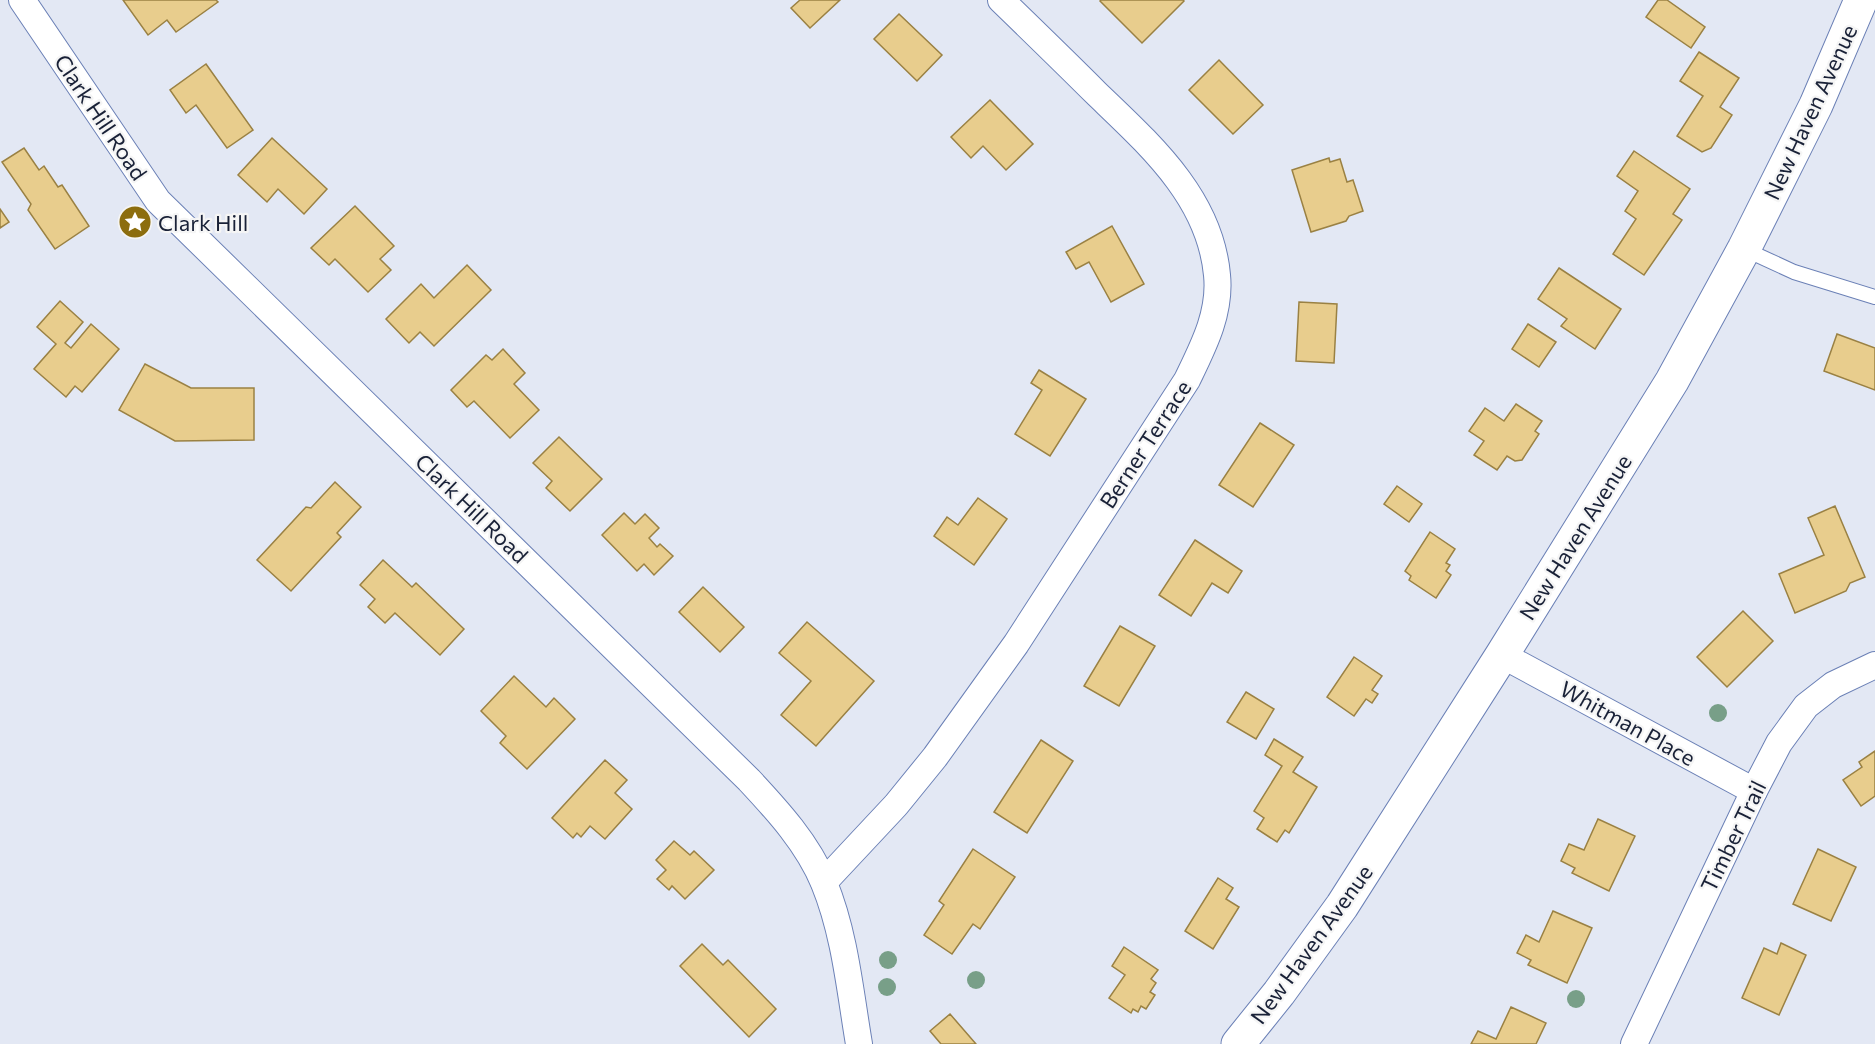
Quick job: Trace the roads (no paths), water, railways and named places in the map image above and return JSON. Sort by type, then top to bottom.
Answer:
[{"type":"main road","name":"New Haven Avenue","points":[[1238,1044],[1279,993],[1342,906],[1502,655],[1672,381],[1744,249],[1816,105],[1861,0]]},
{"type":"street","name":"Clark Hill Road","points":[[22,0],[158,201],[749,780],[783,817],[824,882],[840,940],[859,1044]]},
{"type":"street","name":"Berner Terrace","points":[[824,882],[909,789],[935,757],[1016,644],[1187,380],[1204,345],[1215,310],[1218,277],[1212,242],[1197,207],[1178,178],[1154,149],[1001,0]]},
{"type":"street","name":"Whitman Place","points":[[1502,655],[1754,791]]},
{"type":"street","name":"Timber Trail","points":[[1634,1044],[1779,743],[1806,706],[1833,685],[1875,665]]},
{"type":"lane","points":[[1744,249],[1794,272],[1875,297]]},
{"type":"place","name":"Clark Hill","points":[[135,222]]}]
